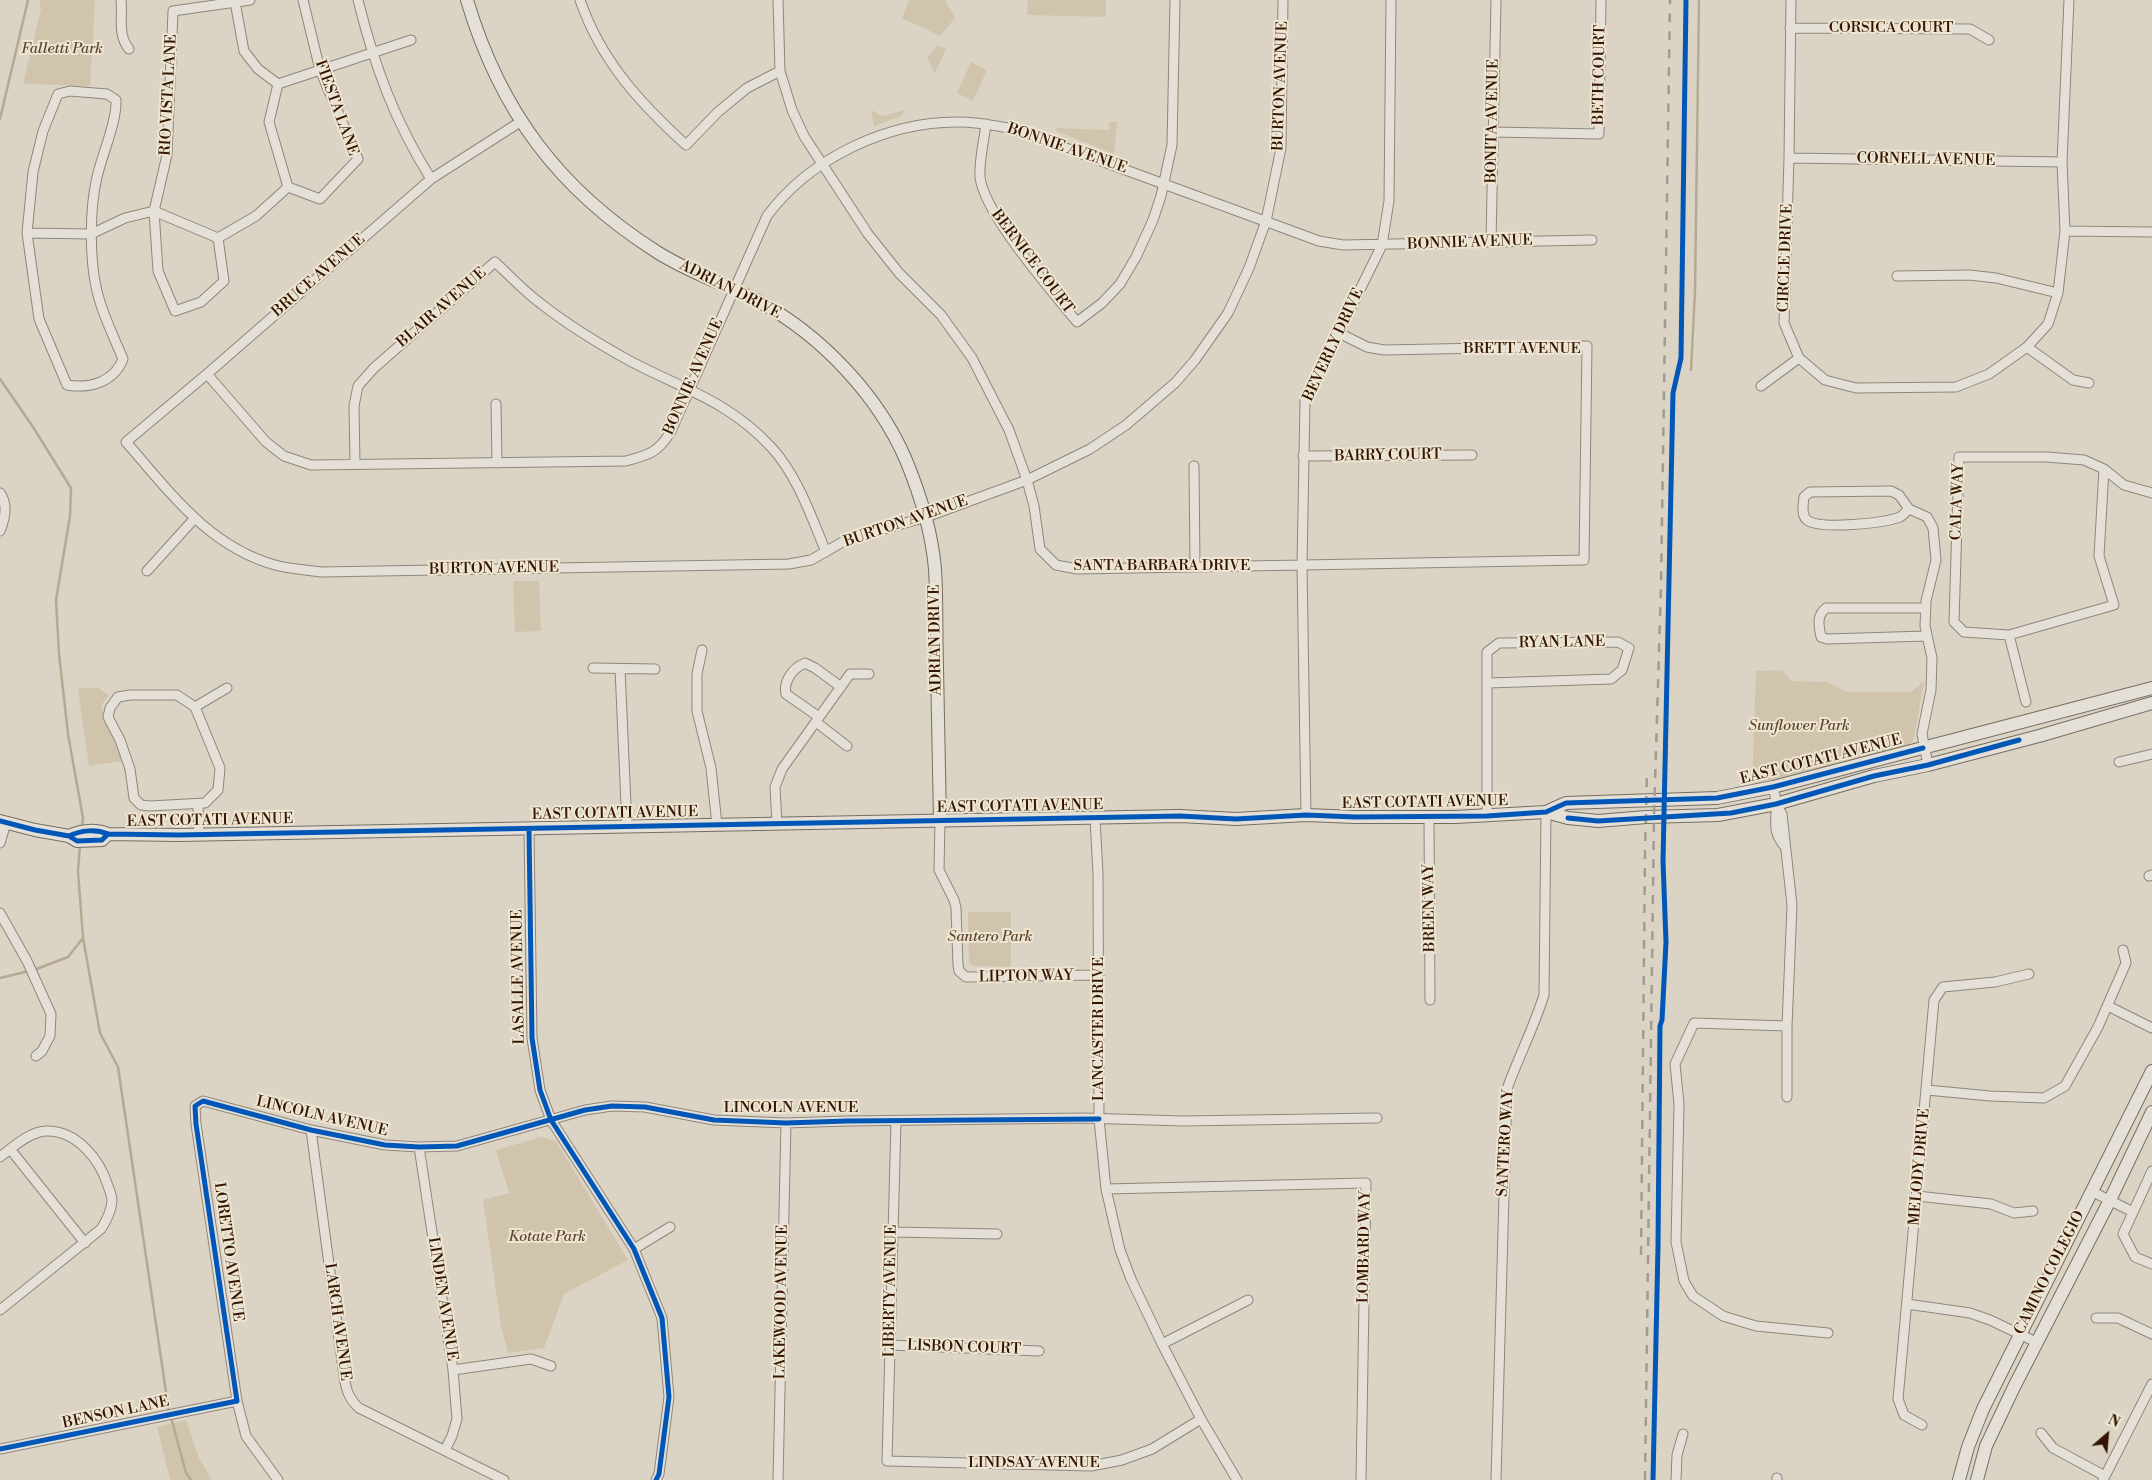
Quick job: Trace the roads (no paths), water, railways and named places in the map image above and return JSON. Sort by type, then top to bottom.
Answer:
[{"type":"main road","name":"ADRIAN DRIVE","points":[[467,0],[490,65],[520,122],[572,186],[617,225],[659,254],[733,289],[782,316],[817,342],[852,376],[882,416],[906,460],[926,517],[935,567],[940,821]]},
{"type":"main road","name":"EAST COTATI AVENUE","points":[[1546,812],[1566,803],[1700,800],[1773,787],[2152,688]]},
{"type":"main road","name":"EAST COTATI AVENUE","points":[[3,822],[69,836],[77,832],[87,836],[100,830],[108,834],[199,835],[1180,816],[1236,819],[1306,815],[1429,817],[1546,812],[1568,818],[1598,821],[1646,817],[1718,815],[1776,804],[1874,776],[1928,765],[2039,736],[2152,703]]},
{"type":"main road","name":"CAMINO COLEGIO","points":[[1959,1480],[1968,1447],[1983,1409],[2152,1071]]},
{"type":"main road","name":"CAMINO COLEGIO","points":[[1977,1480],[1986,1446],[2036,1342],[2110,1200],[2152,1112]]},
{"type":"street","points":[[122,0],[120,30],[124,44],[129,49]]},
{"type":"street","points":[[250,0],[235,2],[244,51],[258,69],[278,84]]},
{"type":"street","name":"FIESTA LANE","points":[[288,187],[320,199],[358,159],[320,70],[303,0]]},
{"type":"street","points":[[358,0],[371,53],[396,118],[431,179]]},
{"type":"street","points":[[580,0],[596,38],[614,68],[640,102],[686,145],[718,112],[747,88],[780,71]]},
{"type":"street","name":"SANTA BARBARA DRIVE","points":[[778,0],[780,71],[792,110],[804,136],[868,234],[900,273],[941,315],[972,358],[1009,430],[1027,480],[1034,506],[1040,549],[1056,565],[1077,569],[1584,560]]},
{"type":"street","points":[[1164,183],[1172,145],[1175,0]]},
{"type":"street","name":"BURTON AVENUE","points":[[126,442],[194,519],[222,542],[276,566],[321,572],[789,564],[811,560],[846,540],[926,517],[1027,480],[1090,449],[1126,425],[1175,383],[1195,360],[1228,313],[1249,268],[1266,221],[1281,148],[1283,0]]},
{"type":"street","name":"BEVERLY DRIVE","points":[[1306,815],[1302,565],[1305,402],[1382,245],[1389,201],[1391,0]]},
{"type":"street","name":"BONITA AVENUE","points":[[1491,242],[1496,0]]},
{"type":"street","name":"BETH COURT","points":[[1493,132],[1599,134],[1601,0]]},
{"type":"street","name":"CIRCLE DRIVE","points":[[1791,0],[1784,323],[1799,358],[1825,380],[1856,388],[1956,387],[1989,374],[2028,347],[2048,324],[2058,293],[2065,230],[2062,162],[2069,0]]},
{"type":"street","name":"RIO VISTA LANE","points":[[218,238],[224,281],[200,302],[175,311],[158,271],[154,212],[167,155],[173,11],[235,2]]},
{"type":"street","name":"CORSICA COURT","points":[[1790,28],[1970,29],[1989,40]]},
{"type":"street","points":[[278,84],[411,40]]},
{"type":"street","points":[[27,233],[91,234],[125,218],[154,212],[218,238],[256,216],[288,187],[269,122],[278,84]]},
{"type":"street","points":[[70,91],[107,94],[116,100],[116,108],[93,196],[91,234],[99,300],[123,359],[120,367],[109,378],[82,388],[67,385],[39,319],[27,233],[33,172],[43,130],[58,94],[70,91]]},
{"type":"street","name":"BRUCE AVENUE","points":[[126,442],[431,179],[520,122]]},
{"type":"street","name":"BONNIE AVENUE","points":[[207,374],[266,442],[284,456],[311,465],[626,461],[646,456],[662,446],[691,389],[733,289],[767,216],[780,198],[796,183],[822,165],[873,138],[895,131],[940,122],[986,124],[1014,129],[1319,241],[1343,246],[1592,240]]},
{"type":"street","name":"BERNICE COURT","points":[[986,124],[980,177],[985,198],[998,220],[1077,322],[1102,303],[1120,284],[1136,257],[1153,220],[1164,183]]},
{"type":"street","name":"CORNELL AVENUE","points":[[1789,158],[2062,162]]},
{"type":"street","points":[[2065,230],[2152,232]]},
{"type":"street","name":"BLAIR AVENUE","points":[[355,464],[354,406],[358,386],[374,368],[495,262],[540,303],[586,336],[632,362],[715,401],[736,416],[772,448],[798,485],[826,552]]},
{"type":"street","points":[[1897,276],[1969,274],[1996,278],[2058,293]]},
{"type":"street","name":"BRETT AVENUE","points":[[1339,333],[1367,346],[1384,350],[1587,346],[1584,560]]},
{"type":"street","points":[[2028,347],[2073,380],[2089,383]]},
{"type":"street","points":[[1760,386],[1799,358]]},
{"type":"street","points":[[496,404],[497,463]]},
{"type":"street","name":"BARRY COURT","points":[[1303,456],[1472,455]]},
{"type":"street","name":"CALA WAY","points":[[2009,635],[1964,632],[1954,622],[1959,457],[2047,457],[2084,460],[2104,469],[2124,485],[2152,493]]},
{"type":"street","points":[[1194,466],[1195,567]]},
{"type":"street","points":[[2026,702],[2009,635],[2114,605],[2099,556],[2104,469]]},
{"type":"street","points":[[1909,509],[1902,516],[1868,523],[1820,526],[1803,515],[1804,497],[1810,492],[1884,490],[1898,495],[1909,509],[1928,517],[1933,528],[1936,560],[1926,608],[1926,636],[1932,658],[1931,690],[1922,734],[1923,748],[1928,765]]},
{"type":"street","points":[[0,493],[5,510],[0,531]]},
{"type":"street","points":[[147,570],[194,519]]},
{"type":"street","points":[[1926,608],[1826,608],[1821,612],[1818,620],[1821,637],[1827,638],[1926,636]]},
{"type":"street","name":"RYAN LANE","points":[[1487,816],[1488,652],[1499,643],[1618,642],[1629,648],[1622,670],[1611,679],[1488,682]]},
{"type":"street","points":[[702,650],[697,674],[697,711],[711,768],[717,825]]},
{"type":"street","points":[[841,687],[805,663],[788,678],[784,686],[786,694],[818,719],[847,746]]},
{"type":"street","points":[[593,668],[655,669]]},
{"type":"street","points":[[620,669],[627,827]]},
{"type":"street","points":[[777,824],[775,787],[777,778],[850,674],[869,674]]},
{"type":"street","points":[[195,707],[227,688]]},
{"type":"street","points":[[130,695],[177,696],[195,707],[220,768],[218,790],[206,804],[198,805],[150,806],[137,802],[134,798],[130,769],[120,740],[108,717],[113,702],[118,697],[130,695]]},
{"type":"street","points":[[2119,762],[2152,754]]},
{"type":"street","points":[[1773,787],[1776,804],[1782,814],[1786,837],[1785,847],[1792,905],[1787,1026],[1787,1097]]},
{"type":"street","points":[[198,805],[199,835]]},
{"type":"street","name":"SANTERO WAY","points":[[1496,1480],[1507,1090],[1517,1061],[1538,1015],[1544,995],[1546,812]]},
{"type":"street","name":"BREEN WAY","points":[[1429,817],[1430,1000]]},
{"type":"street","name":"LANCASTER DRIVE","points":[[1095,818],[1098,874],[1099,1119],[1106,1189],[1125,1265],[1162,1344],[1237,1480]]},
{"type":"street","name":"LIPTON WAY","points":[[940,821],[939,870],[954,900],[958,965],[960,971],[966,977],[1099,975]]},
{"type":"street","points":[[0,843],[3,822]]},
{"type":"street","name":"LASALLE AVENUE","points":[[529,828],[532,1038],[540,1090],[551,1120],[634,1249],[662,1318],[669,1397],[659,1474],[656,1480]]},
{"type":"street","points":[[0,913],[27,961],[51,1014],[50,1036],[42,1051],[36,1056]]},
{"type":"street","points":[[1927,1090],[1990,1096],[2044,1098],[2065,1086],[2108,1006],[2126,963],[2123,950]]},
{"type":"street","name":"MELODY DRIVE","points":[[1922,1425],[1904,1415],[1898,1399],[1934,1000],[1943,987],[1995,982],[2029,974]]},
{"type":"street","points":[[2108,1006],[2152,1028]]},
{"type":"street","points":[[1787,1026],[1694,1023],[1675,1064],[1679,1104],[1676,1242],[1684,1282],[1693,1296],[1723,1316],[1756,1326],[1828,1333]]},
{"type":"street","name":"LINCOLN AVENUE","points":[[195,1106],[203,1101],[311,1130],[385,1145],[419,1147],[457,1146],[585,1110],[620,1106],[645,1107],[714,1120],[786,1123],[1099,1119],[1183,1122],[1377,1118]]},
{"type":"street","name":"LORETTO AVENUE","points":[[195,1106],[196,1124],[237,1401],[246,1436],[278,1480]]},
{"type":"street","name":"LIBERTY AVENUE","points":[[887,1461],[896,1121]]},
{"type":"street","name":"LAKEWOOD AVENUE","points":[[778,1480],[786,1123]]},
{"type":"street","name":"LARCH AVENUE","points":[[311,1130],[347,1392],[359,1408],[504,1480]]},
{"type":"street","points":[[0,1157],[32,1134],[48,1131],[68,1136],[85,1147],[99,1162],[112,1198],[110,1214],[101,1229],[0,1310]]},
{"type":"street","name":"LINDEN AVENUE","points":[[419,1147],[453,1370],[457,1419],[452,1436],[444,1450]]},
{"type":"street","points":[[10,1149],[85,1243]]},
{"type":"street","points":[[2152,1172],[2123,1234],[2136,1257],[2152,1264]]},
{"type":"street","name":"LOMBARD WAY","points":[[1106,1189],[1366,1183],[1361,1480]]},
{"type":"street","points":[[2091,1191],[2133,1212]]},
{"type":"street","points":[[1917,1196],[1991,1204],[2014,1213],[2033,1211]]},
{"type":"street","points":[[634,1249],[670,1227]]},
{"type":"street","points":[[893,1232],[997,1234]]},
{"type":"street","points":[[1162,1344],[1248,1300]]},
{"type":"street","points":[[1907,1304],[1970,1313],[2020,1333],[2036,1342]]},
{"type":"street","points":[[2096,1318],[2118,1318],[2152,1334]]},
{"type":"street","name":"LISBON COURT","points":[[890,1345],[1039,1351]]},
{"type":"street","points":[[453,1370],[531,1359],[551,1366]]},
{"type":"street","points":[[2041,1433],[2053,1448],[2104,1478],[2152,1384]]},
{"type":"street","name":"BENSON LANE","points":[[0,1449],[237,1401]]},
{"type":"street","name":"LINDSAY AVENUE","points":[[887,1461],[1091,1466],[1122,1460],[1152,1449],[1202,1419]]},
{"type":"street","points":[[1676,1480],[1677,1455],[1683,1434]]},
{"type":"waterway","points":[[0,119],[28,0]]},
{"type":"waterway","points":[[1691,370],[1695,291],[1699,0]]},
{"type":"waterway","points":[[0,379],[71,488],[70,516],[56,600],[59,654],[68,734],[83,818],[82,827]]},
{"type":"waterway","points":[[80,845],[78,871],[83,938],[100,1033],[118,1067],[169,1412]]},
{"type":"waterway","points":[[34,970],[68,957],[83,938]]},
{"type":"waterway","points":[[0,978],[29,971]]},
{"type":"waterway","points":[[171,1417],[186,1473],[191,1480]]},
{"type":"railway","points":[[1645,1480],[1654,817],[1661,585],[1670,0]]},
{"type":"railway","points":[[1641,1255],[1647,770]]},
{"type":"park label","name":"Falletti Park","points":[[62,49]]},
{"type":"park label","name":"Sunflower Park","points":[[1799,726]]},
{"type":"park label","name":"Santero Park","points":[[990,937]]},
{"type":"park label","name":"Kotate Park","points":[[547,1237]]}]
